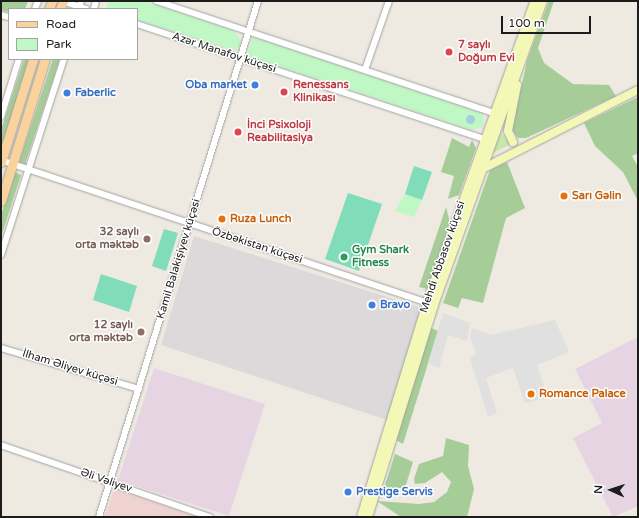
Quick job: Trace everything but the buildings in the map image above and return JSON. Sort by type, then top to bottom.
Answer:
[{"type":"main road","points":[[1,161],[33,60]]},
{"type":"main road","points":[[1,201],[45,60]]},
{"type":"street","points":[[62,1],[82,7]]},
{"type":"street","points":[[157,1],[249,30],[494,113],[505,136],[513,142],[530,142]]},
{"type":"street","name":"Kamil Balakişiyev küçəsi","points":[[99,517],[140,389],[258,1]]},
{"type":"street","points":[[365,70],[389,1]]},
{"type":"street","name":"Mehdi Abbasov küçəsi","points":[[361,517],[431,304],[479,166],[484,140],[535,1]]},
{"type":"street","points":[[485,160],[543,1]]},
{"type":"street","name":"Azər Manafov küçəsi","points":[[138,24],[484,140]]},
{"type":"street","points":[[513,142],[508,126],[524,53]]},
{"type":"street","points":[[1,117],[19,60]]},
{"type":"street","points":[[1,255],[64,60]]},
{"type":"street","points":[[479,166],[638,90]]},
{"type":"street","points":[[484,140],[493,138]]},
{"type":"street","points":[[479,166],[485,160],[530,142]]},
{"type":"street","name":"Özbəkistan küçəsi","points":[[1,161],[431,304]]},
{"type":"street","name":"Mehdi Abbasov küçəsi","points":[[368,517],[431,304]]},
{"type":"street","name":"İlham Əliyev küçəsi","points":[[1,348],[140,389]]},
{"type":"street","name":"Əli Vəliyev","points":[[1,446],[111,482],[210,517]]},
{"type":"shaded area","points":[[194,236],[422,308],[387,420],[161,345]]},
{"type":"shaded area","points":[[443,313],[470,323],[467,341],[448,335],[439,368],[428,363]]},
{"type":"shaded area","points":[[555,320],[569,352],[537,365],[548,398],[525,403],[513,368],[486,378],[497,413],[488,417],[470,358],[476,354],[470,337],[472,328],[491,335]]},
{"type":"shaded area","points":[[638,337],[638,506],[613,517],[573,438],[602,423],[575,369]]},
{"type":"shaded area","points":[[154,368],[265,404],[229,516],[118,480]]},
{"type":"shaded area","points":[[117,490],[197,517],[105,517],[113,492]]},
{"type":"green space","points":[[1,1],[28,1],[25,8],[8,8],[8,12],[1,10]]},
{"type":"green space","points":[[108,1],[144,1],[234,31],[242,42],[237,50],[233,50],[138,20],[138,8],[106,8]]},
{"type":"green space","points":[[549,1],[554,1],[538,48],[544,63],[573,84],[609,85],[616,96],[526,138],[518,138],[512,130],[527,61]]},
{"type":"green space","points":[[253,37],[480,112],[484,116],[483,127],[472,130],[247,56]]},
{"type":"green space","points":[[24,60],[32,60],[1,155],[1,130]]},
{"type":"green space","points":[[53,60],[60,60],[25,164],[19,162]]},
{"type":"green space","points":[[638,97],[638,153],[632,156],[638,167],[638,201],[623,172],[595,146],[584,123]]},
{"type":"green space","points":[[499,131],[511,144],[489,155]]},
{"type":"green space","points":[[452,138],[469,147],[472,140],[476,148],[459,195],[448,199],[454,176],[441,172]]},
{"type":"green space","points":[[507,162],[525,208],[506,218],[483,303],[462,298],[458,308],[443,303],[490,170]]},
{"type":"green space","points":[[414,166],[432,172],[422,200],[405,194]]},
{"type":"green space","points":[[15,172],[21,175],[1,237],[1,215]]},
{"type":"green space","points":[[348,193],[382,204],[359,271],[325,259]]},
{"type":"green space","points":[[405,194],[422,200],[414,217],[395,211]]},
{"type":"green space","points":[[446,207],[450,223],[427,289],[419,287]]},
{"type":"green space","points":[[164,229],[178,233],[166,271],[152,266]]},
{"type":"green space","points":[[101,274],[137,286],[129,312],[93,300]]},
{"type":"green space","points":[[431,328],[438,331],[403,444],[396,440]]},
{"type":"green space","points":[[446,438],[469,445],[468,466],[474,489],[467,517],[401,517],[377,501],[419,504],[434,502],[447,492],[451,482],[442,472],[425,483],[415,484],[414,479],[419,464],[443,456]]},
{"type":"green space","points":[[395,454],[413,462],[405,488],[384,488]]},
{"type":"water","points":[[468,115],[472,115],[474,119],[472,123],[468,123],[466,121],[466,117]]},
{"type":"place","name":"7 saylı Doğum Evi","points":[[449,52]]},
{"type":"place","name":"Oba market","points":[[255,85]]},
{"type":"place","name":"Renessans Klinikası","points":[[284,92]]},
{"type":"place","name":"Faberlic","points":[[67,93]]},
{"type":"place","name":"İnci Psixoloji Reabilitasiya","points":[[238,132]]},
{"type":"place","name":"Sarı Gəlin","points":[[564,196]]},
{"type":"place","name":"Ruza Lunch","points":[[222,219]]},
{"type":"place","name":"32 saylı orta məktəb","points":[[147,239]]},
{"type":"place","name":"Gym Shark Fitness","points":[[344,257]]},
{"type":"place","name":"Bravo","points":[[372,305]]},
{"type":"place","name":"12 saylı orta məktəb","points":[[141,332]]},
{"type":"place","name":"Romance Palace","points":[[531,394]]},
{"type":"place","name":"Prestige Servis","points":[[348,492]]}]
